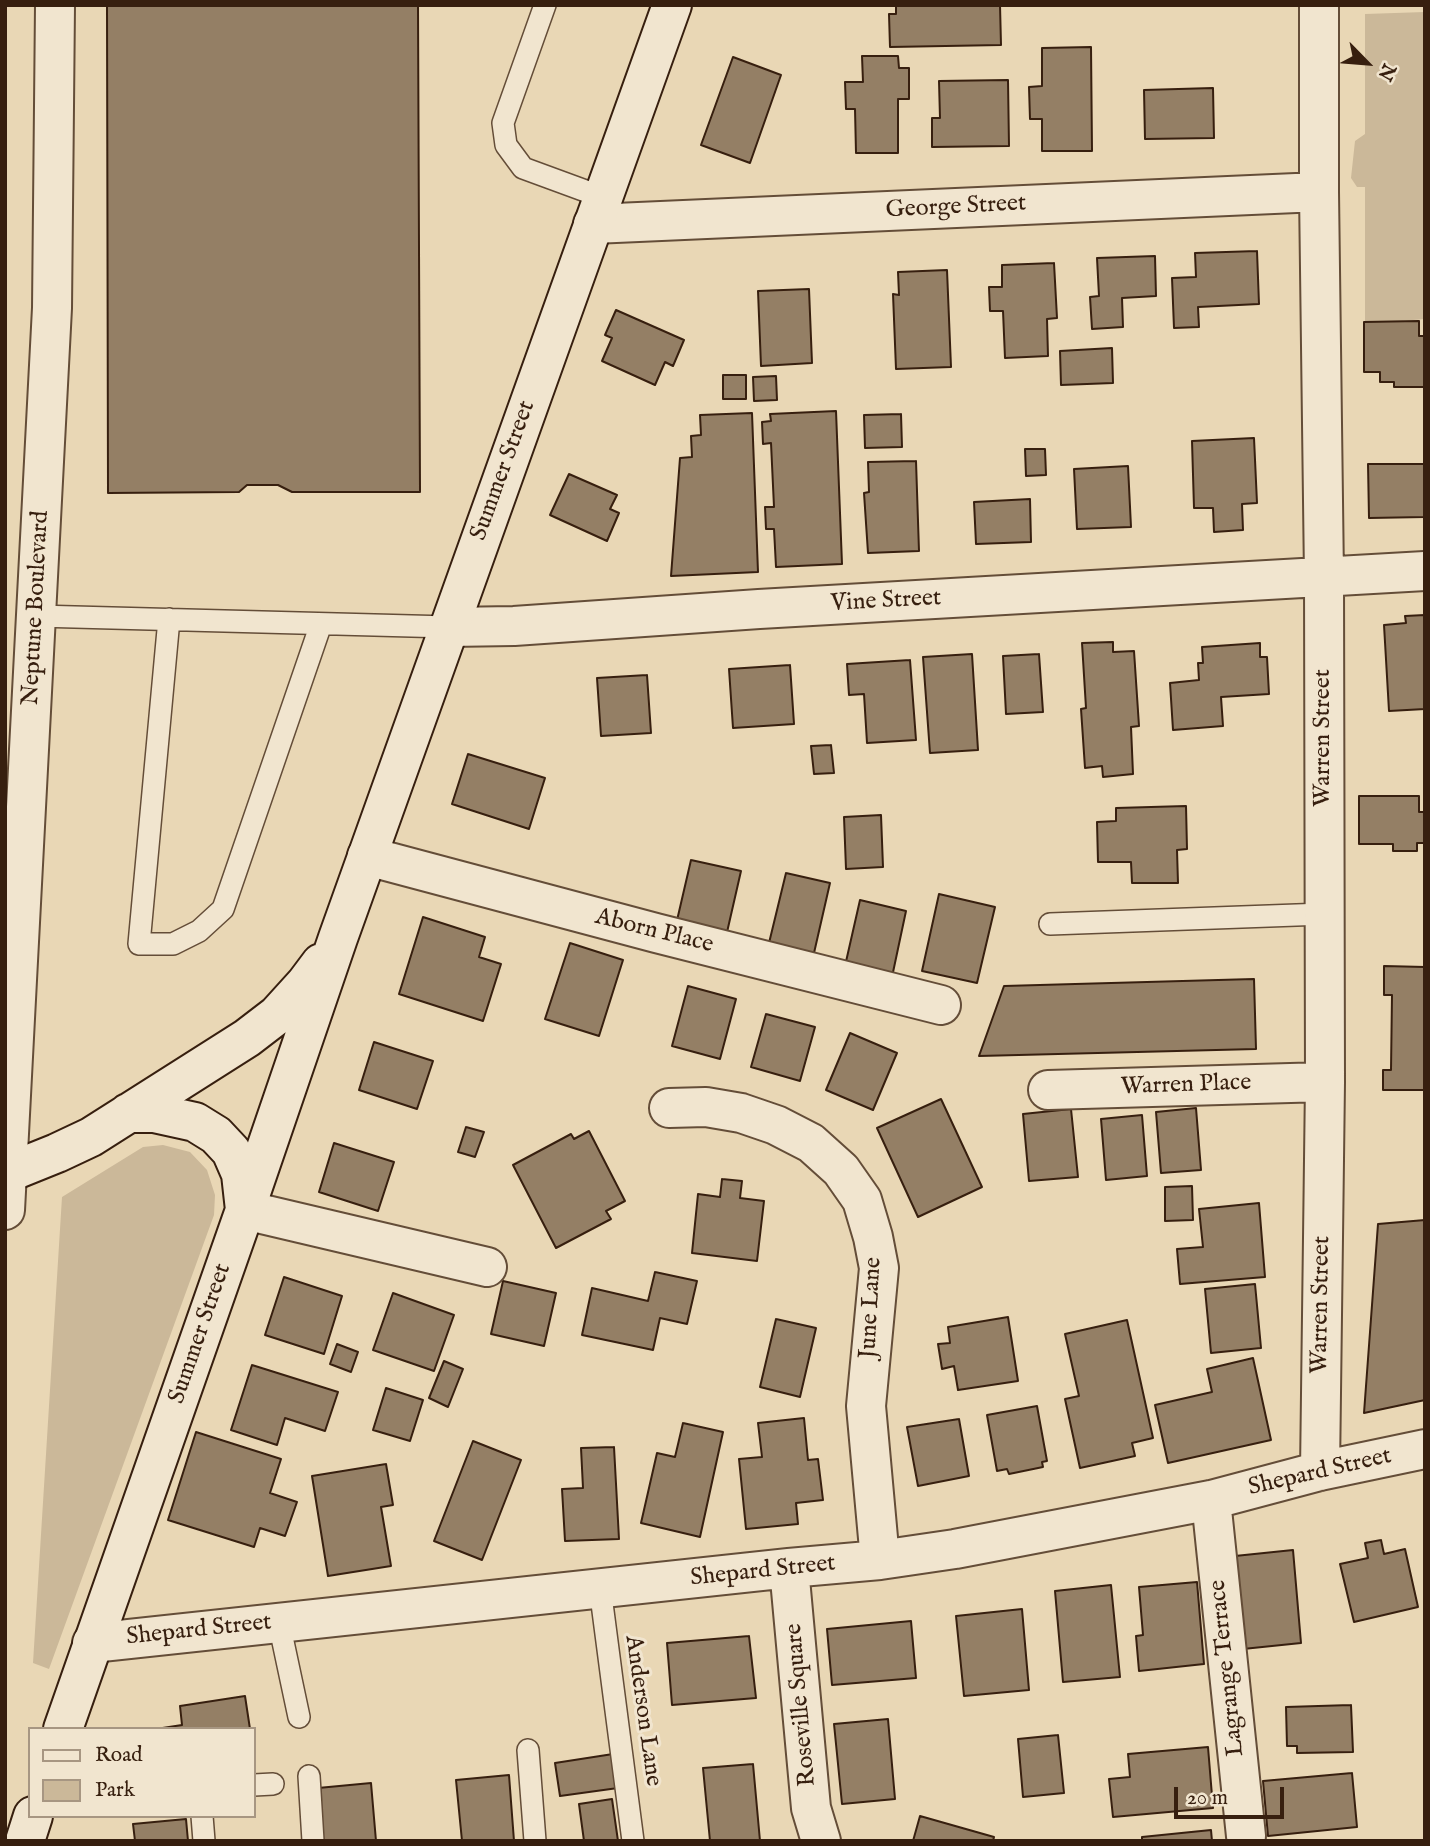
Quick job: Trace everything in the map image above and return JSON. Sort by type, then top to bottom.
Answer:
[{"type":"street","name":"Neptune Boulevard","points":[[6,1186],[14,890],[37,615],[52,308],[55,5]]},
{"type":"street","name":"Summer Street","points":[[64,1727],[338,938],[672,5]]},
{"type":"street","name":"Warren Street","points":[[1319,5],[1325,1082],[1320,1471]]},
{"type":"street","name":"George Street","points":[[597,211],[1319,192]]},
{"type":"street","name":"Vine Street","points":[[449,627],[540,624],[1425,571]]},
{"type":"street","name":"Aborn Place","points":[[367,856],[941,1005]]},
{"type":"street","name":"Summer Street","points":[[6,1186],[57,1153],[91,1137],[247,1038],[277,1015],[306,983],[338,938]]},
{"type":"street","name":"Warren Place","points":[[1048,1090],[1325,1082]]},
{"type":"street","name":"June Lane","points":[[669,1108],[706,1107],[741,1113],[776,1125],[811,1143],[841,1170],[862,1200],[879,1268],[866,1406],[880,1560]]},
{"type":"street","points":[[128,1113],[154,1113],[195,1122],[216,1135],[231,1151],[241,1174],[245,1210],[487,1267]]},
{"type":"street","name":"Shepard Street","points":[[92,1643],[880,1560],[955,1549],[1211,1500],[1320,1471],[1425,1450]]},
{"type":"street","name":"Lagrange Terrace","points":[[1211,1500],[1246,1836]]},
{"type":"street","name":"Roseville Square","points":[[789,1568],[811,1808],[821,1841]]},
{"type":"street","points":[[25,1841],[32,1818]]},
{"type":"lane","points":[[545,5],[503,123],[506,145],[523,168],[597,211]]},
{"type":"lane","points":[[37,615],[449,627]]},
{"type":"lane","points":[[169,619],[139,944],[173,944],[199,931],[223,909],[321,624]]},
{"type":"lane","points":[[1050,924],[1324,914]]},
{"type":"lane","name":"Anderson Lane","points":[[600,1588],[633,1841]]},
{"type":"lane","points":[[279,1623],[299,1717]]},
{"type":"lane","points":[[528,1750],[535,1841]]},
{"type":"lane","points":[[309,1776],[313,1841]]},
{"type":"lane","points":[[202,1818],[204,1841]]},
{"type":"green space","points":[[1425,12],[1425,319],[1365,324],[1365,187],[1357,187],[1351,178],[1355,141],[1365,134],[1365,14]]},
{"type":"green space","points":[[163,1145],[190,1152],[207,1170],[215,1195],[214,1215],[49,1669],[33,1663],[62,1197],[143,1147]]},
{"type":"building","points":[[107,5],[418,5],[420,492],[292,492],[278,485],[247,485],[239,492],[108,493]]},
{"type":"building","points":[[896,5],[1000,5],[1001,45],[890,47],[889,14],[896,14]]},
{"type":"building","points":[[1091,47],[1092,151],[1042,151],[1042,119],[1030,119],[1029,87],[1042,86],[1042,48]]},
{"type":"building","points":[[862,56],[898,56],[899,68],[909,68],[909,99],[898,99],[898,153],[856,153],[855,109],[846,109],[845,82],[863,82]]},
{"type":"building","points":[[733,57],[781,75],[750,163],[701,145]]},
{"type":"building","points":[[1008,80],[1009,146],[932,147],[932,118],[940,118],[939,81]]},
{"type":"building","points":[[1213,88],[1214,138],[1145,139],[1144,90]]},
{"type":"building","points":[[1257,251],[1259,304],[1198,307],[1199,327],[1174,328],[1172,278],[1196,277],[1195,253]]},
{"type":"building","points":[[1155,256],[1156,296],[1122,298],[1123,327],[1092,329],[1090,297],[1099,296],[1097,258]]},
{"type":"building","points":[[1054,263],[1057,318],[1047,319],[1048,356],[1005,358],[1003,311],[990,311],[989,287],[1002,287],[1002,265]]},
{"type":"building","points":[[947,270],[951,367],[896,369],[893,294],[899,295],[898,272]]},
{"type":"building","points":[[809,289],[812,363],[761,366],[758,291]]},
{"type":"building","points":[[616,310],[684,340],[673,366],[665,362],[655,385],[602,361],[612,338],[605,335]]},
{"type":"building","points":[[1419,321],[1419,336],[1425,336],[1425,387],[1394,387],[1394,382],[1380,382],[1380,372],[1364,372],[1364,322]]},
{"type":"building","points":[[1112,348],[1113,383],[1061,385],[1060,351]]},
{"type":"building","points":[[723,375],[746,375],[746,399],[723,399]]},
{"type":"building","points":[[776,376],[777,400],[754,401],[753,377]]},
{"type":"building","points":[[836,411],[842,564],[776,567],[774,529],[766,529],[765,507],[774,507],[771,443],[763,444],[762,422],[771,421],[770,414]]},
{"type":"building","points":[[752,413],[758,572],[671,576],[680,458],[692,457],[691,436],[701,435],[700,415]]},
{"type":"building","points":[[901,414],[902,447],[865,448],[864,415]]},
{"type":"building","points":[[1254,438],[1257,503],[1242,504],[1243,530],[1214,532],[1213,508],[1194,508],[1192,441]]},
{"type":"building","points":[[1025,449],[1045,449],[1046,475],[1026,476]]},
{"type":"building","points":[[916,461],[919,551],[868,553],[864,493],[869,492],[868,462]]},
{"type":"building","points":[[1368,464],[1425,464],[1425,517],[1369,518]]},
{"type":"building","points":[[1128,466],[1131,527],[1077,529],[1074,469]]},
{"type":"building","points":[[569,474],[617,495],[610,509],[619,513],[607,541],[550,515]]},
{"type":"building","points":[[1030,499],[1031,542],[976,544],[974,502]]},
{"type":"building","points":[[1425,615],[1425,709],[1389,711],[1384,625],[1406,623],[1405,616]]},
{"type":"building","points":[[1113,642],[1113,652],[1134,651],[1139,726],[1131,727],[1133,774],[1103,777],[1102,766],[1085,768],[1081,709],[1086,708],[1082,643]]},
{"type":"building","points":[[1260,643],[1260,657],[1267,657],[1269,694],[1221,697],[1223,726],[1173,730],[1170,683],[1199,680],[1198,663],[1203,663],[1202,647]]},
{"type":"building","points":[[972,654],[978,750],[930,753],[923,657]]},
{"type":"building","points":[[1039,654],[1043,712],[1006,714],[1003,656]]},
{"type":"building","points":[[910,660],[916,740],[867,743],[864,694],[849,695],[847,664]]},
{"type":"building","points":[[790,665],[794,724],[733,728],[729,669]]},
{"type":"building","points":[[647,675],[651,733],[601,736],[597,678]]},
{"type":"building","points":[[831,745],[834,773],[814,774],[811,746]]},
{"type":"building","points":[[468,754],[545,778],[529,829],[452,804]]},
{"type":"building","points":[[1359,796],[1419,796],[1419,812],[1425,812],[1425,843],[1417,843],[1417,851],[1393,851],[1393,844],[1359,844]]},
{"type":"building","points":[[1186,806],[1187,849],[1177,850],[1178,883],[1132,883],[1131,862],[1098,862],[1097,822],[1116,821],[1116,808]]},
{"type":"building","points":[[881,815],[883,867],[846,869],[844,817]]},
{"type":"building","points":[[691,860],[741,871],[725,941],[675,929]]},
{"type":"building","points":[[786,873],[830,883],[814,953],[769,943]]},
{"type":"building","points":[[939,894],[995,907],[977,983],[922,971]]},
{"type":"building","points":[[860,900],[906,911],[892,977],[845,966]]},
{"type":"building","points":[[423,917],[485,937],[479,957],[501,964],[483,1021],[399,994]]},
{"type":"building","points":[[570,943],[623,960],[599,1036],[545,1019]]},
{"type":"building","points":[[1384,966],[1425,967],[1425,1090],[1383,1090],[1383,1070],[1391,1070],[1392,995],[1384,995]]},
{"type":"building","points":[[1254,979],[1256,1049],[979,1056],[1004,986]]},
{"type":"building","points":[[688,986],[736,999],[720,1059],[672,1046]]},
{"type":"building","points":[[766,1014],[815,1027],[800,1081],[751,1067]]},
{"type":"building","points":[[850,1033],[897,1053],[873,1110],[826,1090]]},
{"type":"building","points":[[374,1042],[433,1061],[417,1109],[359,1090]]},
{"type":"building","points":[[941,1099],[982,1187],[918,1217],[877,1128]]},
{"type":"building","points":[[1196,1108],[1201,1170],[1161,1173],[1156,1112]]},
{"type":"building","points":[[1071,1109],[1078,1177],[1029,1181],[1023,1114]]},
{"type":"building","points":[[1142,1115],[1147,1176],[1106,1180],[1101,1119]]},
{"type":"building","points":[[466,1127],[484,1132],[475,1157],[458,1152]]},
{"type":"building","points":[[589,1131],[625,1201],[606,1211],[611,1219],[556,1248],[513,1165],[571,1134],[574,1139]]},
{"type":"building","points":[[334,1143],[394,1162],[378,1211],[319,1192]]},
{"type":"building","points":[[722,1179],[742,1181],[740,1198],[764,1201],[757,1261],[692,1253],[698,1194],[720,1197]]},
{"type":"building","points":[[1192,1186],[1193,1220],[1165,1221],[1165,1187]]},
{"type":"building","points":[[1259,1203],[1265,1277],[1180,1284],[1177,1249],[1203,1247],[1199,1209]]},
{"type":"building","points":[[1425,1220],[1425,1400],[1364,1413],[1378,1224]]},
{"type":"building","points":[[655,1272],[697,1281],[687,1324],[660,1318],[653,1350],[582,1335],[592,1288],[648,1301]]},
{"type":"building","points":[[284,1277],[342,1296],[324,1354],[265,1335]]},
{"type":"building","points":[[503,1281],[556,1293],[544,1346],[491,1334]]},
{"type":"building","points":[[1255,1284],[1261,1348],[1211,1353],[1205,1289]]},
{"type":"building","points":[[393,1293],[454,1315],[434,1371],[373,1350]]},
{"type":"building","points":[[1008,1317],[1018,1381],[958,1390],[954,1366],[942,1369],[938,1344],[950,1343],[948,1327]]},
{"type":"building","points":[[776,1319],[816,1328],[800,1397],[760,1387]]},
{"type":"building","points":[[1127,1320],[1153,1438],[1132,1443],[1135,1456],[1080,1468],[1065,1399],[1079,1396],[1065,1334]]},
{"type":"building","points":[[337,1344],[358,1352],[351,1372],[330,1364]]},
{"type":"building","points":[[1253,1358],[1271,1440],[1168,1463],[1155,1405],[1212,1392],[1207,1369]]},
{"type":"building","points":[[444,1361],[463,1369],[448,1407],[429,1398]]},
{"type":"building","points":[[252,1365],[338,1392],[325,1431],[285,1418],[277,1445],[231,1430]]},
{"type":"building","points":[[386,1388],[423,1400],[410,1441],[373,1430]]},
{"type":"building","points":[[1037,1406],[1047,1461],[1042,1462],[1043,1467],[1009,1474],[1007,1469],[997,1471],[987,1415]]},
{"type":"building","points":[[804,1418],[808,1460],[818,1459],[823,1500],[796,1503],[798,1524],[746,1529],[739,1459],[762,1457],[758,1423]]},
{"type":"building","points":[[959,1419],[969,1476],[918,1486],[907,1427]]},
{"type":"building","points":[[683,1423],[723,1432],[700,1537],[641,1523],[657,1453],[675,1457]]},
{"type":"building","points":[[196,1432],[281,1459],[270,1493],[297,1502],[285,1536],[260,1528],[254,1547],[168,1520]]},
{"type":"building","points":[[473,1441],[521,1460],[482,1560],[434,1541]]},
{"type":"building","points":[[614,1447],[619,1539],[565,1541],[562,1489],[583,1488],[581,1448]]},
{"type":"building","points":[[386,1464],[393,1505],[381,1507],[391,1566],[328,1576],[312,1476]]},
{"type":"building","points":[[1381,1540],[1384,1554],[1405,1549],[1418,1607],[1354,1622],[1340,1564],[1368,1558],[1365,1543]]},
{"type":"building","points":[[1293,1550],[1301,1643],[1243,1649],[1235,1556]]},
{"type":"building","points":[[1197,1582],[1204,1664],[1139,1671],[1136,1636],[1143,1635],[1139,1587]]},
{"type":"building","points":[[1111,1585],[1120,1677],[1063,1682],[1055,1591]]},
{"type":"building","points":[[1022,1609],[1029,1690],[964,1696],[956,1616]]},
{"type":"building","points":[[911,1621],[916,1678],[832,1685],[827,1629]]},
{"type":"building","points":[[749,1636],[756,1698],[672,1705],[667,1643]]},
{"type":"building","points":[[245,1696],[250,1727],[169,1727],[182,1725],[180,1706]]},
{"type":"building","points":[[1351,1705],[1353,1752],[1297,1753],[1297,1746],[1287,1746],[1286,1707]]},
{"type":"building","points":[[888,1719],[895,1799],[842,1804],[834,1724]]},
{"type":"building","points":[[1058,1735],[1064,1793],[1023,1797],[1018,1739]]},
{"type":"building","points":[[1208,1747],[1213,1808],[1113,1817],[1109,1779],[1130,1777],[1128,1754]]},
{"type":"building","points":[[613,1754],[618,1788],[560,1796],[555,1763]]},
{"type":"building","points":[[753,1764],[760,1841],[710,1841],[703,1768]]},
{"type":"building","points":[[1352,1773],[1357,1827],[1268,1836],[1263,1781]]},
{"type":"building","points":[[509,1775],[514,1841],[462,1841],[456,1780]]},
{"type":"building","points":[[371,1783],[376,1841],[323,1841],[318,1788]]},
{"type":"building","points":[[612,1799],[618,1841],[584,1841],[579,1804]]},
{"type":"building","points":[[920,1816],[994,1837],[993,1841],[913,1841]]},
{"type":"building","points":[[186,1819],[188,1841],[135,1841],[133,1824]]},
{"type":"building","points":[[1211,1830],[1212,1841],[1142,1841],[1142,1837]]}]
